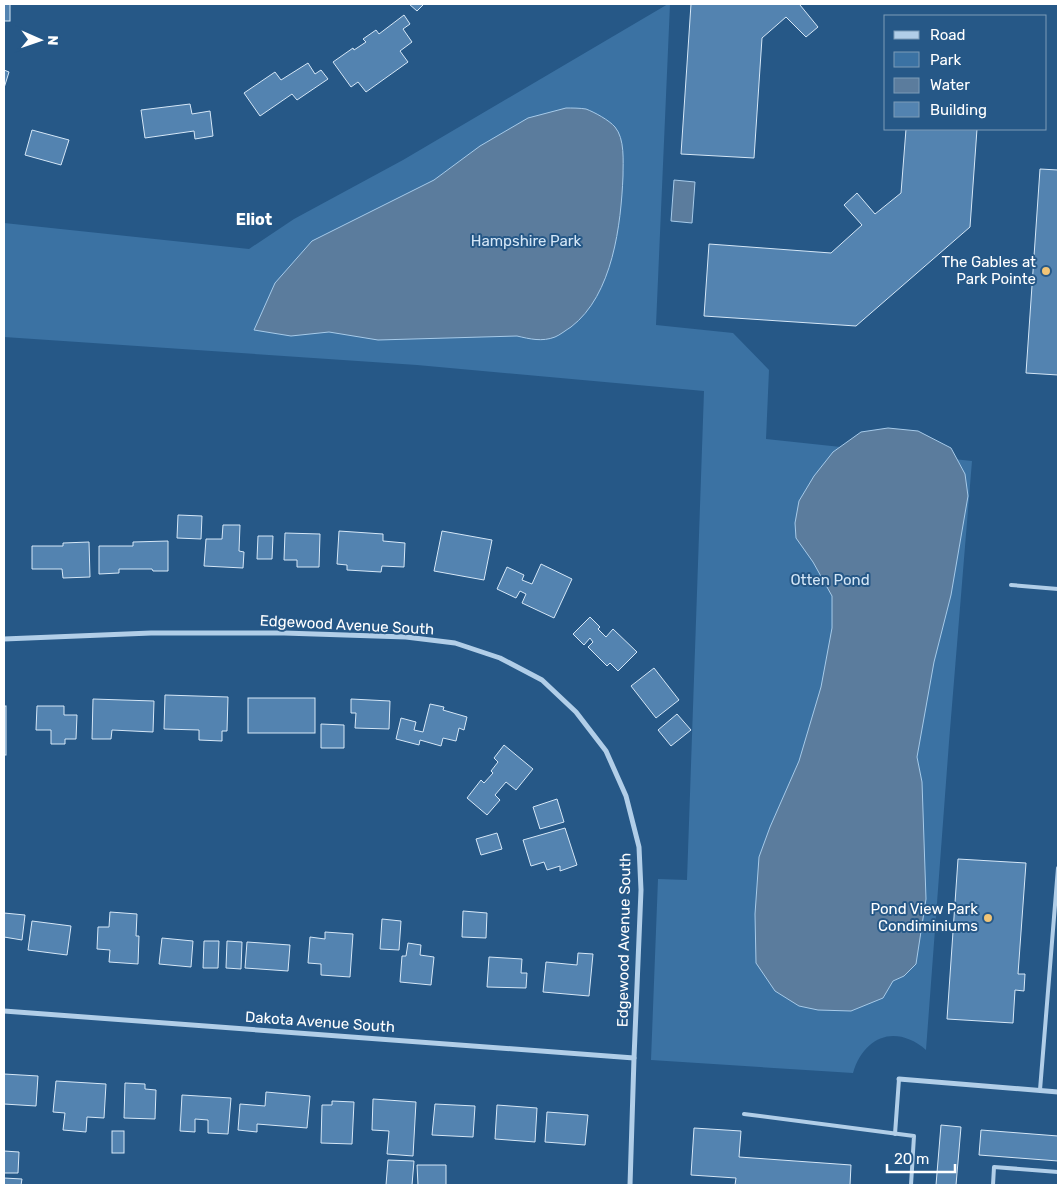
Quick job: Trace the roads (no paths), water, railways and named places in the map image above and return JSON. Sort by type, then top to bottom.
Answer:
[{"type":"street","name":"Edgewood Avenue South","points":[[4,639],[151,633],[284,633],[406,637],[455,643],[500,658],[542,680],[576,712],[606,751],[626,796],[639,847],[641,890],[630,1185]]},
{"type":"street","name":"Dakota Avenue South","points":[[4,1011],[634,1058]]},
{"type":"street","points":[[899,1079],[1058,1092]]},
{"type":"lane","points":[[1011,585],[1058,589]]},
{"type":"lane","points":[[1040,1090],[1058,868]]},
{"type":"lane","points":[[895,1134],[899,1079]]},
{"type":"lane","points":[[744,1114],[914,1136],[911,1185]]},
{"type":"lane","points":[[993,1185],[994,1167],[1058,1172]]},
{"type":"water","points":[[566,108],[586,109],[612,124],[618,132],[622,144],[623,157],[620,215],[612,258],[597,297],[571,327],[555,337],[541,340],[517,336],[378,340],[329,332],[291,336],[254,330],[275,283],[312,241],[434,180],[480,146],[528,118]]},
{"type":"water","points":[[674,180],[695,182],[692,223],[671,221]]},
{"type":"water","name":"Otten Pond","points":[[888,428],[918,431],[951,448],[965,474],[968,496],[951,595],[934,662],[917,757],[922,782],[926,899],[916,964],[904,976],[893,981],[883,998],[851,1011],[818,1010],[799,1006],[775,991],[756,963],[755,914],[759,857],[799,761],[821,687],[832,628],[832,596],[813,562],[796,538],[795,523],[799,501],[814,476],[833,452],[861,432]]},
{"type":"place","name":"The Gables at Park Pointe","points":[[1046,271]]},
{"type":"place","name":"Pond View Park Condiminiums","points":[[988,918]]},
{"type":"district","name":"Eliot","points":[[254,219]]},
{"type":"park label","name":"Hampshire Park","points":[[526,241]]}]
